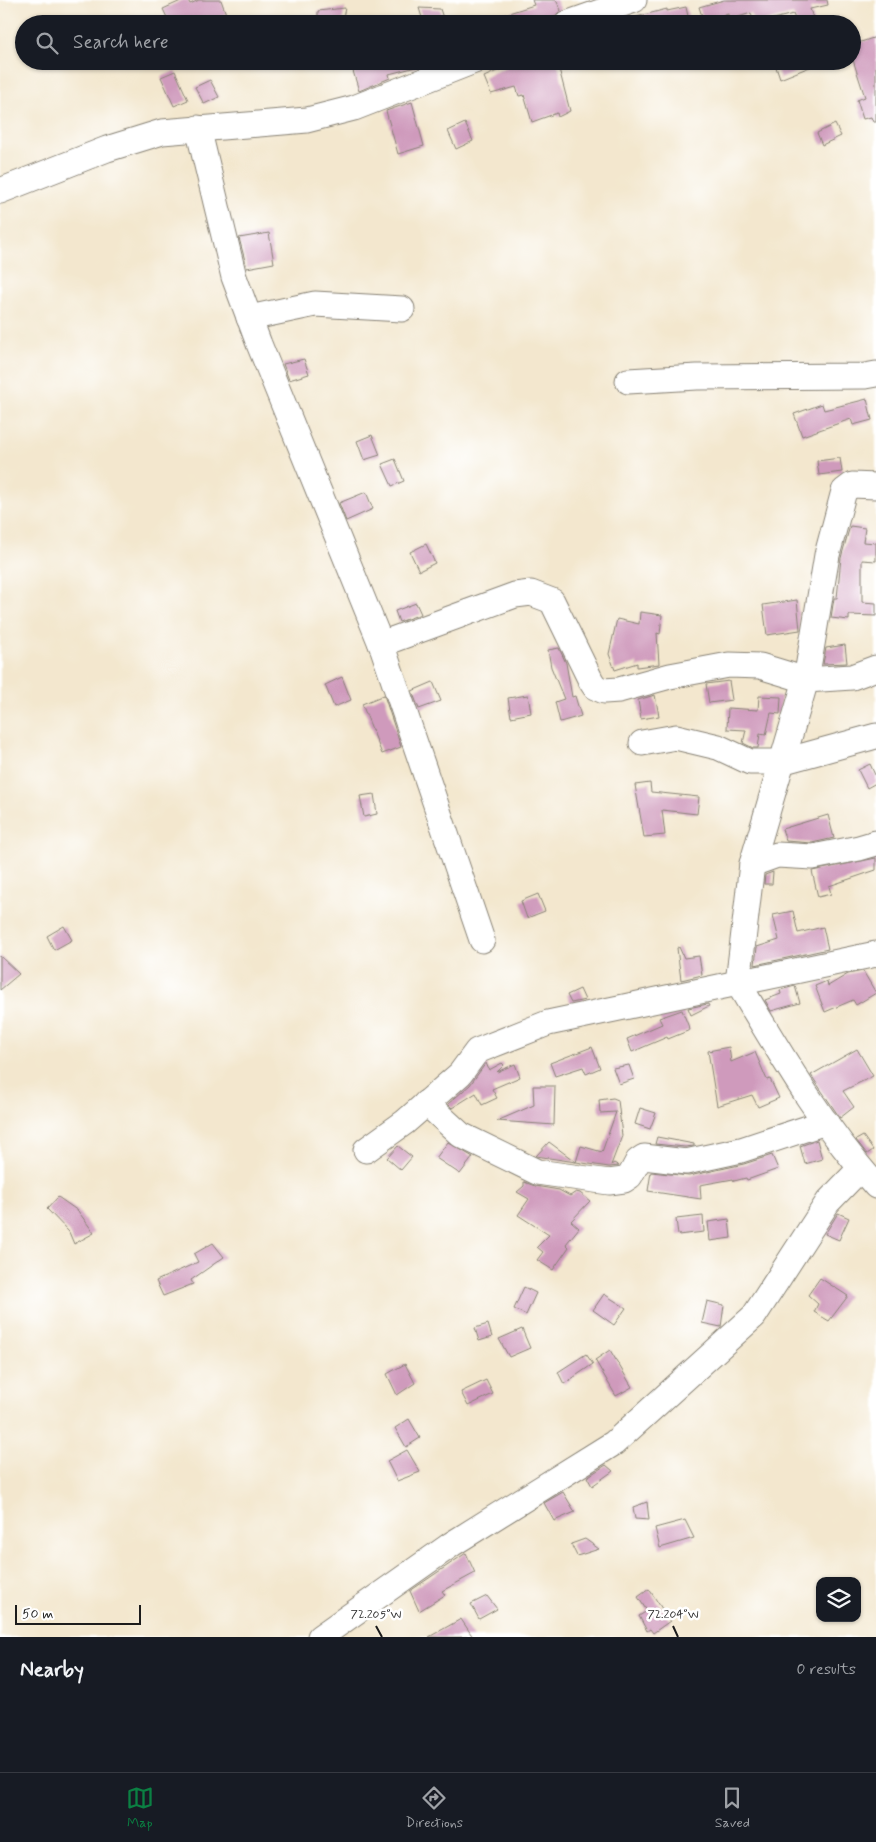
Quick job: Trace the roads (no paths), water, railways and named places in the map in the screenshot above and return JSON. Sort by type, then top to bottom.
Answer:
[{"type":"street","points":[[592,15],[634,0]]},
{"type":"street","points":[[0,191],[107,149],[162,132],[307,120],[354,108],[451,70]]},
{"type":"street","points":[[198,128],[234,278],[380,644],[482,940]]},
{"type":"street","points":[[249,318],[315,304],[402,309]]},
{"type":"street","points":[[628,381],[706,377],[865,376],[876,374]]},
{"type":"street","points":[[320,1637],[452,1544],[614,1443],[754,1316],[828,1202],[868,1178],[798,1085],[738,983],[752,864],[806,680],[827,555],[844,492],[852,485],[876,486]]},
{"type":"street","points":[[380,644],[515,595],[531,593],[552,601],[591,681],[595,687],[604,691],[619,690],[670,676],[729,665],[760,666],[806,680],[852,676],[876,668]]},
{"type":"street","points":[[642,743],[676,737],[718,747],[750,762],[781,762],[876,736]]},
{"type":"street","points":[[752,864],[777,855],[813,857],[859,848],[876,842]]},
{"type":"street","points":[[366,1150],[405,1122],[460,1074],[477,1051],[548,1023],[876,954]]},
{"type":"street","points":[[426,1103],[461,1135],[537,1172],[609,1182],[624,1180],[630,1176],[638,1161],[644,1157],[686,1162],[741,1150],[826,1122]]}]
